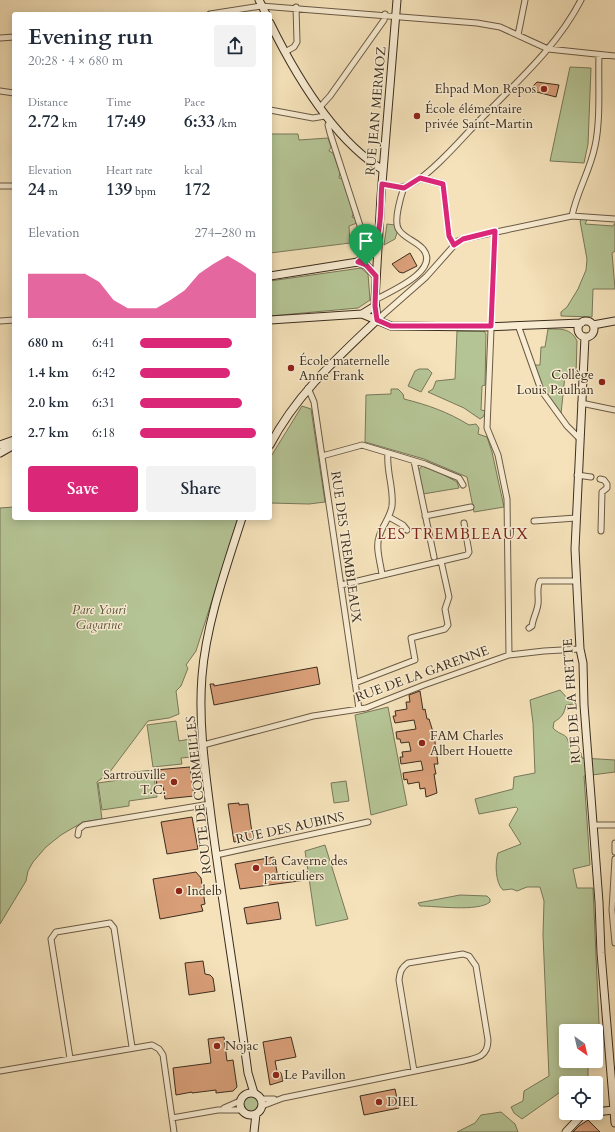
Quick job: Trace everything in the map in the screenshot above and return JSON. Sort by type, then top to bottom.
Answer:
[{"type":"main road","name":"RUE JEAN MERMOZ","points":[[377,320],[375,303],[378,238],[397,0]]},
{"type":"main road","points":[[260,3],[265,12]]},
{"type":"main road","points":[[272,27],[284,52],[325,116],[372,163],[383,170]]},
{"type":"main road","points":[[358,262],[370,252],[378,238]]},
{"type":"main road","points":[[272,276],[358,262],[366,265],[376,276]]},
{"type":"main road","points":[[362,314],[375,303]]},
{"type":"main road","points":[[272,320],[362,314],[391,326],[491,326],[589,322],[593,325],[615,321]]},
{"type":"main road","points":[[272,441],[285,418],[308,388],[334,360],[377,320]]},
{"type":"main road","points":[[578,331],[581,323]]},
{"type":"main road","points":[[560,324],[578,331],[581,335],[586,337],[593,332],[593,325]]},
{"type":"main road","name":"RUE DE LA FRETTE","points":[[586,337],[577,475],[576,581],[580,649],[583,663],[584,705],[609,1063],[615,1123]]},
{"type":"main road","points":[[0,439],[12,442]]},
{"type":"main road","points":[[0,446],[12,443]]},
{"type":"main road","points":[[0,452],[12,443]]},
{"type":"main road","name":"ROUTE DE CORMEILLES","points":[[241,520],[206,641],[202,678],[203,744],[216,856],[248,1073],[254,1093]]},
{"type":"main road","name":"ROUTE DE CORMEILLES","points":[[246,1094],[248,1073]]},
{"type":"main road","points":[[254,1093],[262,1103],[256,1114],[254,1132],[248,1115],[242,1110],[240,1101],[246,1094],[254,1093]]},
{"type":"main road","points":[[603,1111],[614,1110]]},
{"type":"main road","points":[[248,1115],[256,1114]]},
{"type":"main road","points":[[566,1132],[577,1120]]},
{"type":"street","points":[[518,35],[525,0]]},
{"type":"street","points":[[382,184],[404,188],[420,178],[460,140],[548,49],[581,0]]},
{"type":"street","points":[[219,12],[260,3],[489,24],[548,49],[615,56]]},
{"type":"street","points":[[284,52],[294,47],[297,42],[296,7]]},
{"type":"street","points":[[320,107],[330,96],[384,20],[385,14]]},
{"type":"street","points":[[0,38],[12,37]]},
{"type":"street","points":[[572,216],[576,199],[589,167],[596,144],[599,55]]},
{"type":"street","points":[[0,91],[12,93]]},
{"type":"street","points":[[272,110],[313,118],[325,116]]},
{"type":"street","points":[[330,122],[328,126],[330,133],[365,241]]},
{"type":"street","points":[[420,178],[443,184],[449,236],[454,245]]},
{"type":"street","points":[[0,186],[12,186]]},
{"type":"street","points":[[375,303],[416,277],[423,271],[426,264],[427,256],[423,249],[398,229],[397,222],[404,188]]},
{"type":"street","points":[[377,320],[426,277],[454,245],[463,239],[495,231],[572,216],[615,219]]},
{"type":"street","points":[[495,231],[487,428],[498,454],[507,499],[509,655]]},
{"type":"street","points":[[0,321],[12,320]]},
{"type":"street","points":[[518,325],[541,390],[567,426],[579,438]]},
{"type":"street","name":"RUE DES TREMBLEAUX","points":[[308,388],[314,402],[360,709]]},
{"type":"street","points":[[581,403],[615,410]]},
{"type":"street","points":[[322,456],[362,445],[425,464],[459,478],[463,486]]},
{"type":"street","points":[[382,574],[378,538],[389,517],[393,492],[387,465],[388,453]]},
{"type":"street","points":[[414,461],[434,557]]},
{"type":"street","points":[[577,475],[591,477]]},
{"type":"street","points":[[600,479],[604,480],[607,484],[607,488],[602,492],[601,531]]},
{"type":"street","points":[[425,516],[471,507]]},
{"type":"street","points":[[389,517],[403,525],[407,530]]},
{"type":"street","points":[[534,521],[576,518]]},
{"type":"street","points":[[341,585],[382,574],[467,555],[469,552],[464,523]]},
{"type":"street","points":[[355,683],[415,660],[411,638],[445,629],[448,625],[445,609],[449,596],[442,561]]},
{"type":"street","points":[[528,628],[532,626],[532,620],[538,604],[538,587],[540,582],[576,581]]},
{"type":"street","name":"RUE DE LA GARENNE","points":[[203,744],[313,716],[360,709],[509,655],[580,649]]},
{"type":"street","points":[[78,835],[79,829],[84,825],[210,804]]},
{"type":"street","name":"RUE DES AUBINS","points":[[216,856],[368,822]]},
{"type":"street","points":[[593,825],[615,825]]},
{"type":"street","points":[[615,843],[615,852]]},
{"type":"street","points":[[615,859],[612,910],[615,943]]},
{"type":"street","points":[[70,1058],[52,939],[56,932],[100,924],[110,923],[114,928],[132,1047]]},
{"type":"street","points":[[262,1103],[478,1058],[487,1051],[488,1040],[476,966],[468,956],[462,954],[408,963],[400,972],[399,980],[414,1071]]},
{"type":"street","points":[[0,1071],[132,1047],[152,1045],[159,1049],[163,1055],[174,1132]]},
{"type":"street","points":[[218,1110],[240,1101]]},
{"type":"street","points":[[172,1118],[218,1110],[242,1110]]},
{"type":"green space","points":[[570,67],[591,68],[588,144],[584,163],[550,161]]},
{"type":"green space","points":[[272,134],[298,134],[299,140],[328,138],[331,147],[329,151],[333,153],[340,173],[339,178],[343,179],[354,212],[352,217],[356,219],[357,223],[349,226],[350,243],[272,253]]},
{"type":"green space","points":[[582,219],[587,220],[585,224],[613,226],[615,223],[615,251],[612,253],[615,289],[593,289],[592,317],[561,316],[561,312],[567,307],[578,289],[586,270],[587,259],[580,221]]},
{"type":"green space","points":[[387,224],[395,225],[397,233],[395,239],[384,245]]},
{"type":"green space","points":[[361,268],[368,274],[370,300],[358,308],[272,316],[272,281]]},
{"type":"green space","points":[[548,329],[561,329],[569,331],[577,341],[576,376],[565,375],[561,414],[543,390],[533,365],[540,365],[541,347],[545,347]]},
{"type":"green space","points":[[457,331],[484,331],[486,334],[485,385],[482,386],[481,410],[486,411],[480,419],[464,408],[428,392],[433,389],[436,381],[455,379]]},
{"type":"green space","points":[[419,369],[428,369],[432,373],[421,392],[408,386],[415,371]]},
{"type":"green space","points":[[391,389],[398,389],[403,394],[404,399],[438,409],[469,425],[476,424],[479,428],[478,434],[487,437],[492,452],[504,507],[474,512],[467,477],[424,459],[365,442],[366,395],[391,394]]},
{"type":"green space","points":[[302,406],[311,409],[325,502],[309,504],[272,503],[272,455]]},
{"type":"green space","points":[[422,466],[435,470],[457,482],[459,488],[423,494],[417,472]]},
{"type":"green space","name":"Parc Youri Gagarine","points":[[12,507],[12,520],[237,520],[196,651],[186,665],[188,668],[181,686],[176,691],[179,714],[169,718],[148,721],[109,773],[97,782],[102,819],[83,822],[61,835],[46,847],[33,862],[28,871],[26,881],[0,924],[0,508]]},
{"type":"green space","points":[[560,690],[568,699],[573,700],[574,704],[566,705],[562,715],[554,722],[553,728],[566,737],[570,751],[581,753],[582,758],[615,760],[615,772],[584,776],[590,865],[573,869],[577,888],[593,888],[599,1024],[559,1024],[559,1068],[588,1068],[588,1076],[559,1076],[559,1093],[522,1119],[514,1113],[511,1107],[523,1101],[524,1091],[549,1076],[543,935],[544,901],[540,887],[527,887],[517,891],[512,889],[503,890],[498,883],[496,862],[498,853],[521,844],[509,825],[518,809],[516,807],[479,814],[475,799],[513,789],[514,777],[535,773],[533,723],[530,700]]},
{"type":"green space","points":[[388,707],[407,805],[371,815],[355,715]]},
{"type":"green space","points":[[176,721],[179,741],[190,739],[192,757],[181,758],[182,764],[153,767],[147,725]]},
{"type":"green space","points":[[153,770],[157,797],[129,801],[129,806],[102,810],[98,783],[126,779],[125,773]]},
{"type":"green space","points":[[346,781],[349,801],[334,803],[331,783]]},
{"type":"green space","points":[[325,845],[348,919],[316,926],[305,851]]},
{"type":"green space","points":[[460,895],[487,896],[490,899],[490,902],[484,905],[467,908],[420,906],[418,903]]},
{"type":"green space","points":[[251,1096],[257,1098],[259,1104],[257,1110],[251,1112],[245,1110],[243,1104],[245,1098]]},
{"type":"green space","points":[[501,1112],[515,1124],[518,1132],[457,1132],[475,1123],[481,1115]]},
{"type":"building","name":"Ehpad Mon Repos","points":[[537,82],[559,85],[556,97],[529,90]]},
{"type":"building","points":[[410,253],[417,266],[403,273],[399,272],[392,264]]},
{"type":"building","points":[[317,667],[320,684],[214,705],[210,684],[214,684],[214,686]]},
{"type":"building","name":"FAM Charles Albert Houette","points":[[420,691],[423,710],[425,709],[427,719],[429,719],[434,735],[438,764],[434,764],[437,793],[426,797],[425,788],[420,789],[419,782],[408,784],[407,779],[404,780],[403,773],[423,770],[421,761],[401,764],[400,757],[403,757],[402,752],[411,751],[409,742],[401,743],[400,739],[397,739],[396,732],[416,729],[414,720],[395,723],[393,716],[396,716],[395,711],[407,709],[406,702],[410,702],[409,695]]},
{"type":"building","name":"Sartrouville T.C.","points":[[190,767],[194,796],[165,799],[163,786],[157,786],[155,770]]},
{"type":"building","points":[[239,803],[239,805],[248,804],[253,840],[234,842],[228,804]]},
{"type":"building","points":[[192,817],[198,849],[167,854],[161,822]]},
{"type":"building","points":[[274,857],[278,877],[305,872],[306,880],[240,889],[235,864]]},
{"type":"building","name":"Indelb","points":[[196,872],[201,878],[205,904],[201,905],[203,911],[160,919],[153,879]]},
{"type":"building","points":[[278,902],[281,919],[247,924],[244,908]]},
{"type":"building","points":[[203,961],[205,974],[210,975],[213,978],[215,991],[189,995],[185,963]]},
{"type":"building","points":[[224,1037],[227,1061],[233,1060],[237,1087],[233,1091],[216,1093],[216,1090],[176,1095],[173,1068],[211,1063],[208,1039]]},
{"type":"building","points":[[291,1037],[296,1057],[275,1061],[277,1071],[281,1073],[283,1081],[270,1085],[263,1042]]},
{"type":"building","name":"DIEL","points":[[395,1089],[399,1108],[364,1115],[360,1096]]},
{"type":"building","points":[[588,1120],[600,1132],[573,1132]]},
{"type":"place","name":"Ehpad Mon Repos","points":[[544,89]]},
{"type":"place","name":"École élémentaire privée Saint-Martin","points":[[417,116]]},
{"type":"place","name":"École maternelle Anne Frank","points":[[291,368]]},
{"type":"place","name":"Collège Louis Paulhan","points":[[602,382]]},
{"type":"place","name":"FAM Charles Albert Houette","points":[[422,743]]},
{"type":"place","name":"Sartrouville T.C.","points":[[174,782]]},
{"type":"place","name":"La Caverne des particuliers","points":[[256,868]]},
{"type":"place","name":"Indelb","points":[[179,891]]},
{"type":"place","name":"Nojac","points":[[217,1046]]},
{"type":"place","name":"Le Pavillon","points":[[276,1075]]},
{"type":"place","name":"DIEL","points":[[379,1102]]},
{"type":"district","name":"LES TREMBLEAUX","points":[[453,534]]},
{"type":"route","points":[[420,178],[426,181],[440,182],[443,184],[444,188],[449,236],[454,245],[463,239],[495,231],[491,326],[391,326],[384,324],[377,320],[375,306],[376,276],[366,265],[358,262],[370,252],[378,238],[382,184],[404,188],[420,178]]}]
